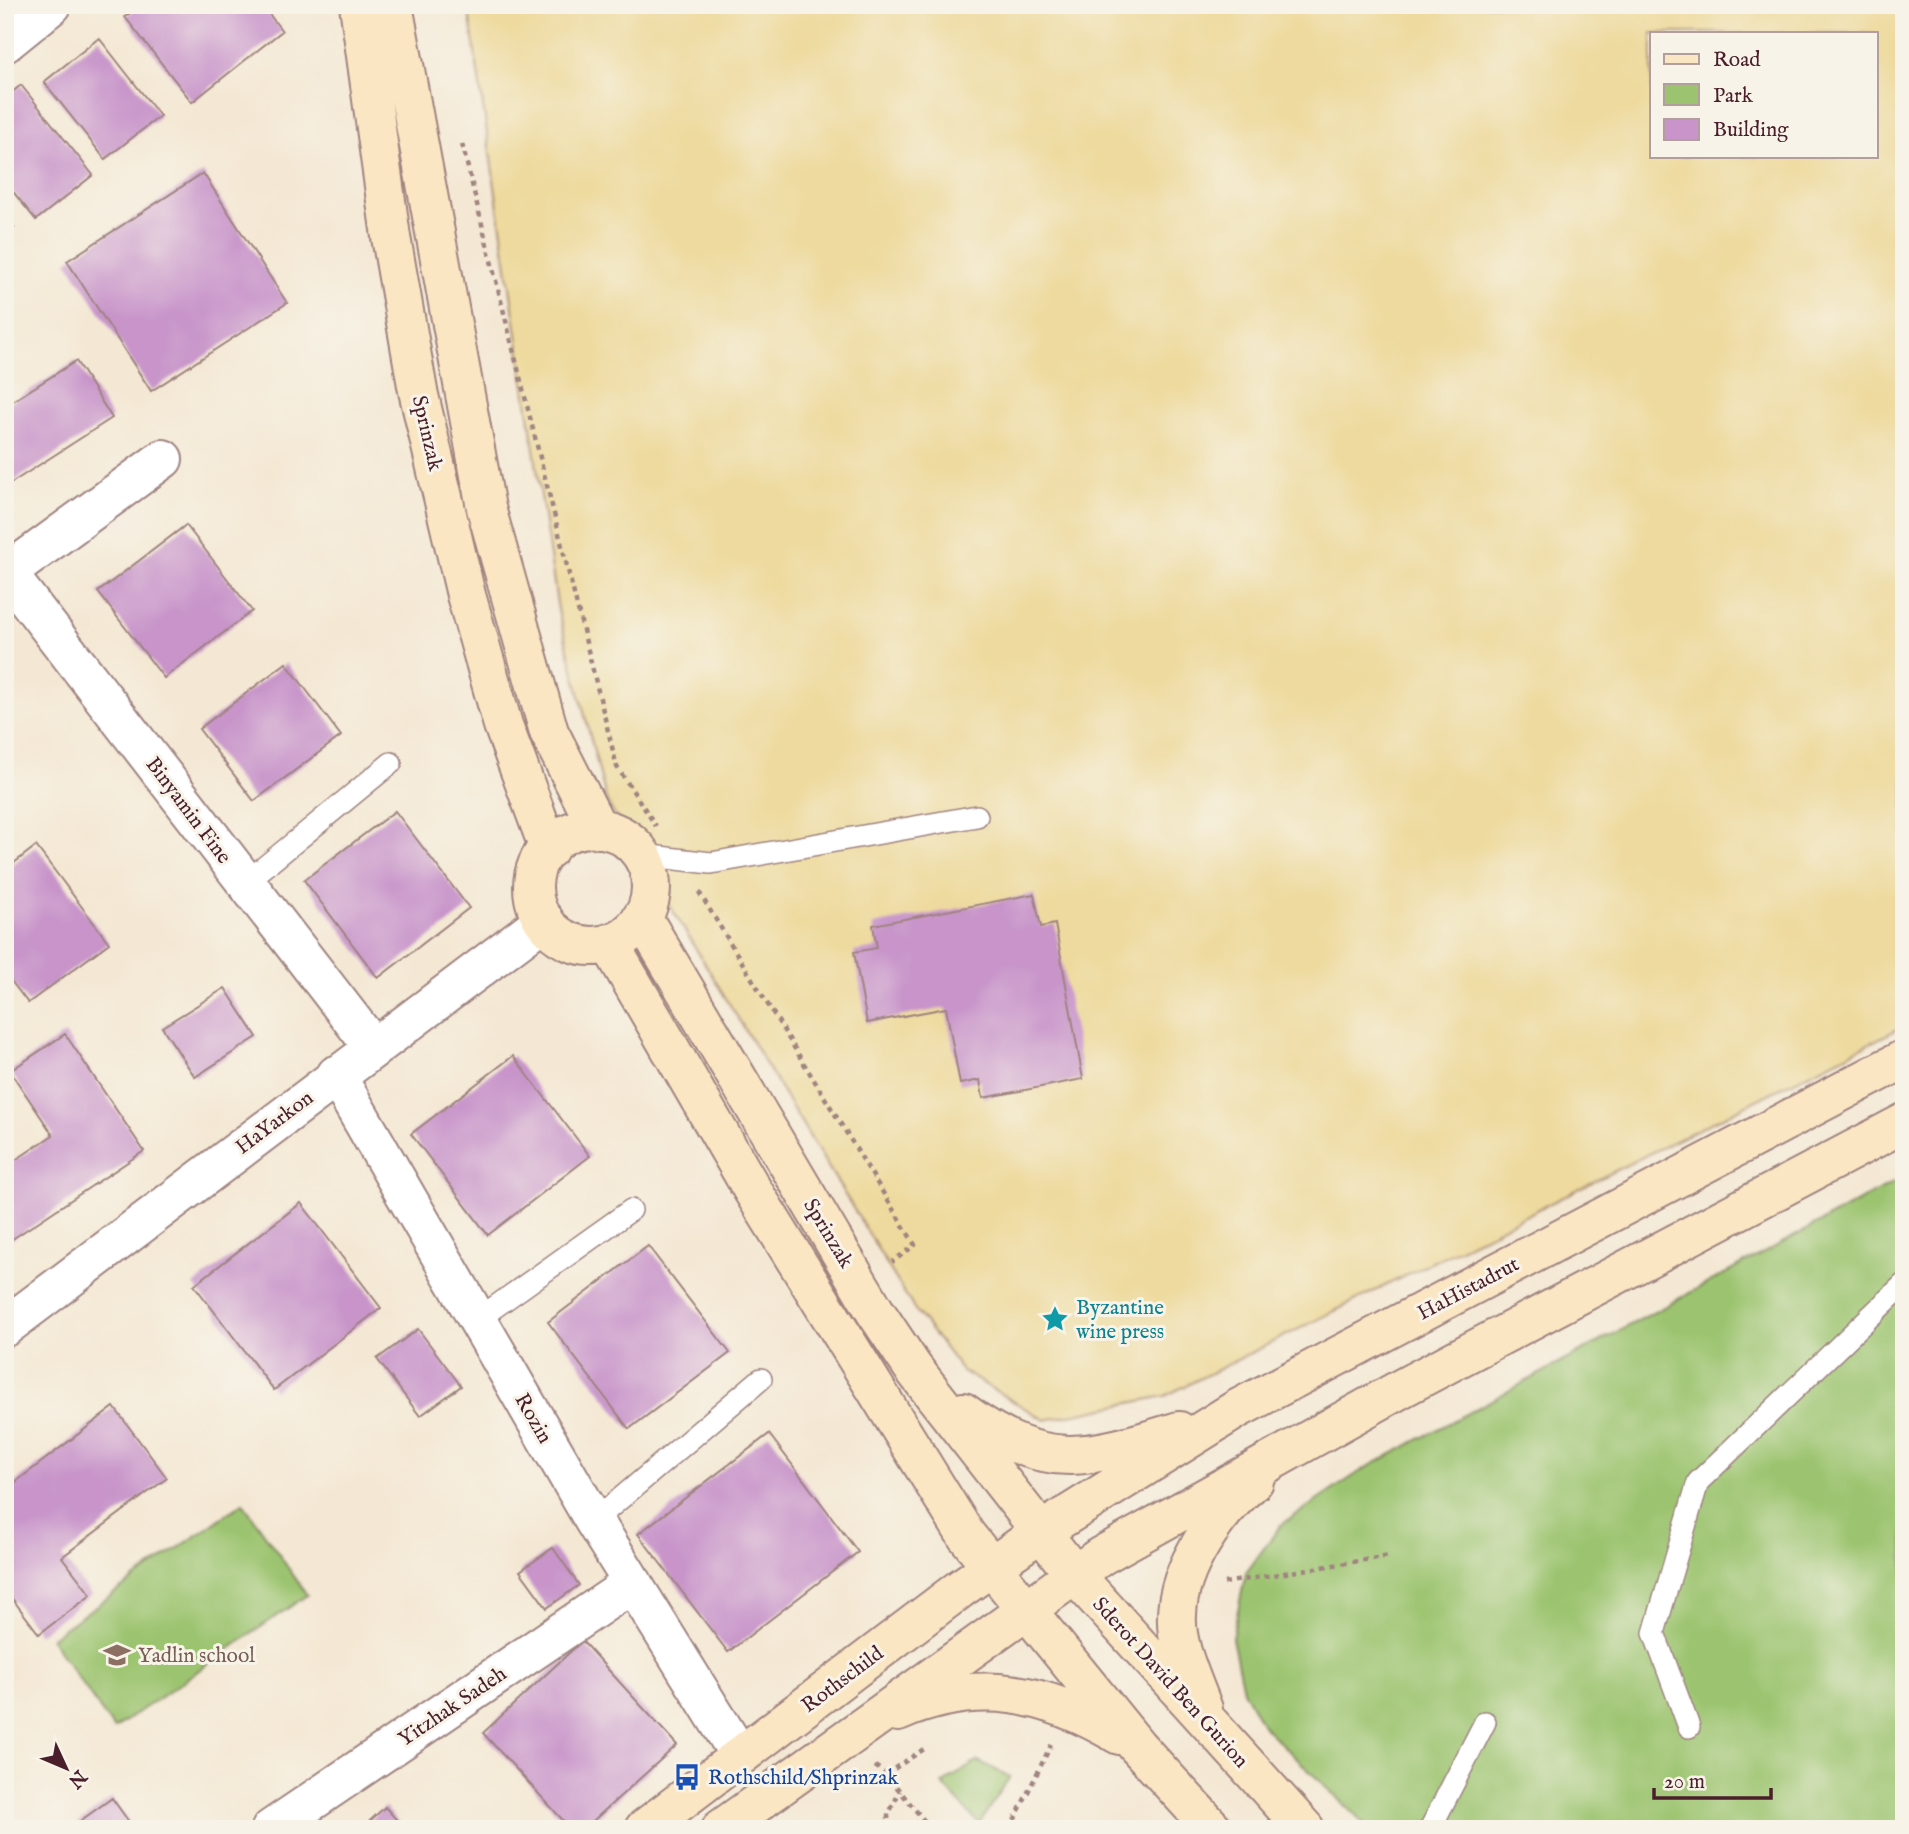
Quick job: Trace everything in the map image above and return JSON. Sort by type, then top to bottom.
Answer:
[{"type":"street","points":[[5,43],[52,5]]},
{"type":"street","name":"Sprinzak","points":[[359,5],[391,237],[418,391],[466,595],[503,725],[548,849]]},
{"type":"street","name":"Sprinzak","points":[[393,5],[486,508],[549,732],[598,829]]},
{"type":"street","name":"Binyamin Fine","points":[[163,460],[8,573],[373,1047]]},
{"type":"street","points":[[598,829],[610,831],[628,840],[642,855],[650,873],[651,893],[642,917],[621,939],[584,946],[566,941],[544,920],[534,896],[534,877],[548,849],[571,832],[598,829]]},
{"type":"street","name":"Sprinzak","points":[[642,917],[860,1285],[913,1368],[1042,1531]]},
{"type":"street","name":"HaYarkon","points":[[5,1327],[544,920]]},
{"type":"street","name":"Sprinzak","points":[[609,943],[753,1191],[966,1535],[991,1567]]},
{"type":"street","name":"HaHistadrut","points":[[1042,1531],[1237,1409],[1904,1059]]},
{"type":"street","name":"Rozin","points":[[336,1075],[594,1521],[740,1756]]},
{"type":"street","points":[[721,1829],[1101,1556],[1292,1449],[1904,1123]]},
{"type":"street","points":[[913,1368],[953,1405],[1003,1439],[1064,1457],[1146,1441],[1237,1409]]},
{"type":"street","points":[[1232,1751],[1203,1709],[1182,1645],[1177,1615],[1183,1586],[1193,1560],[1226,1510],[1247,1487],[1292,1449]]},
{"type":"street","name":"Rothschild","points":[[644,1829],[1042,1531]]},
{"type":"street","name":"Sderot David Ben Gurion","points":[[1042,1531],[1074,1574],[1305,1829]]},
{"type":"street","points":[[991,1567],[1137,1746],[1213,1829]]},
{"type":"street","name":"Yitzhak Sadeh","points":[[271,1829],[633,1583]]},
{"type":"street","points":[[839,1742],[884,1718],[930,1701],[968,1693],[999,1692],[1028,1695],[1063,1705],[1137,1746]]},
{"type":"lane","points":[[245,883],[391,763]]},
{"type":"lane","points":[[642,855],[710,863],[977,816]]},
{"type":"lane","points":[[478,1319],[631,1210]]},
{"type":"lane","points":[[1689,1727],[1654,1633],[1698,1482],[1904,1284]]},
{"type":"lane","points":[[594,1521],[761,1379]]},
{"type":"lane","points":[[1430,1829],[1485,1722]]},
{"type":"path","points":[[461,139],[617,767],[679,859],[915,1245],[860,1285]]},
{"type":"path","points":[[1183,1586],[1389,1556]]},
{"type":"path","points":[[1010,1829],[1054,1739]]},
{"type":"path","points":[[839,1742],[886,1774],[931,1829]]},
{"type":"path","points":[[886,1774],[933,1744]]},
{"type":"path","points":[[889,1829],[888,1815],[900,1791]]},
{"type":"green space","points":[[1904,1177],[1904,1829],[1369,1829],[1262,1725],[1243,1690],[1232,1638],[1246,1573],[1281,1525],[1364,1469]]},
{"type":"green space","points":[[243,1503],[307,1595],[114,1729],[50,1638]]},
{"type":"green space","points":[[978,1761],[1010,1777],[979,1824],[942,1784]]},
{"type":"sand","points":[[468,5],[1904,5],[1904,1026],[1165,1396],[1045,1420],[962,1371],[913,1307],[607,802],[558,610]]},
{"type":"building","points":[[140,5],[262,5],[282,31],[192,102],[125,17]]},
{"type":"building","points":[[99,38],[160,116],[105,159],[44,82]]},
{"type":"building","points":[[21,85],[93,175],[36,220],[5,182],[5,98]]},
{"type":"building","points":[[203,173],[287,303],[151,391],[67,261]]},
{"type":"building","points":[[5,217],[14,228],[5,236]]},
{"type":"building","points":[[76,361],[112,418],[5,487],[5,406]]},
{"type":"building","points":[[186,525],[252,611],[164,678],[98,592]]},
{"type":"building","points":[[286,663],[341,736],[254,801],[199,729]]},
{"type":"building","points":[[395,811],[469,908],[378,978],[304,880]]},
{"type":"building","points":[[36,846],[109,943],[28,1003],[5,973],[5,870]]},
{"type":"building","points":[[1034,894],[1041,927],[1055,924],[1083,1079],[983,1098],[980,1080],[960,1084],[946,1008],[867,1023],[854,952],[877,948],[873,925]]},
{"type":"building","points":[[225,988],[257,1037],[195,1077],[162,1027]]},
{"type":"building","points":[[65,1034],[144,1151],[5,1244],[5,1167],[53,1135],[10,1071]]},
{"type":"building","points":[[513,1056],[590,1156],[488,1235],[411,1134]]},
{"type":"building","points":[[301,1203],[381,1308],[274,1390],[194,1285]]},
{"type":"building","points":[[648,1246],[730,1353],[629,1429],[548,1322]]},
{"type":"building","points":[[418,1329],[461,1386],[420,1416],[377,1359]]},
{"type":"building","points":[[114,1407],[167,1478],[62,1557],[91,1595],[39,1634],[5,1589],[5,1490]]},
{"type":"building","points":[[769,1434],[858,1552],[728,1652],[638,1534]]},
{"type":"building","points":[[553,1548],[579,1585],[547,1608],[520,1571]]},
{"type":"building","points":[[582,1641],[677,1745],[584,1829],[571,1829],[483,1733]]},
{"type":"building","points":[[112,1798],[134,1829],[69,1829]]},
{"type":"building","points":[[385,1807],[405,1829],[361,1829]]},
{"type":"place","name":"Byzantine wine press","points":[[1055,1319]]},
{"type":"place","name":"Yadlin school","points":[[117,1655]]},
{"type":"place","name":"Rothschild/Shprinzak","points":[[687,1777]]}]
